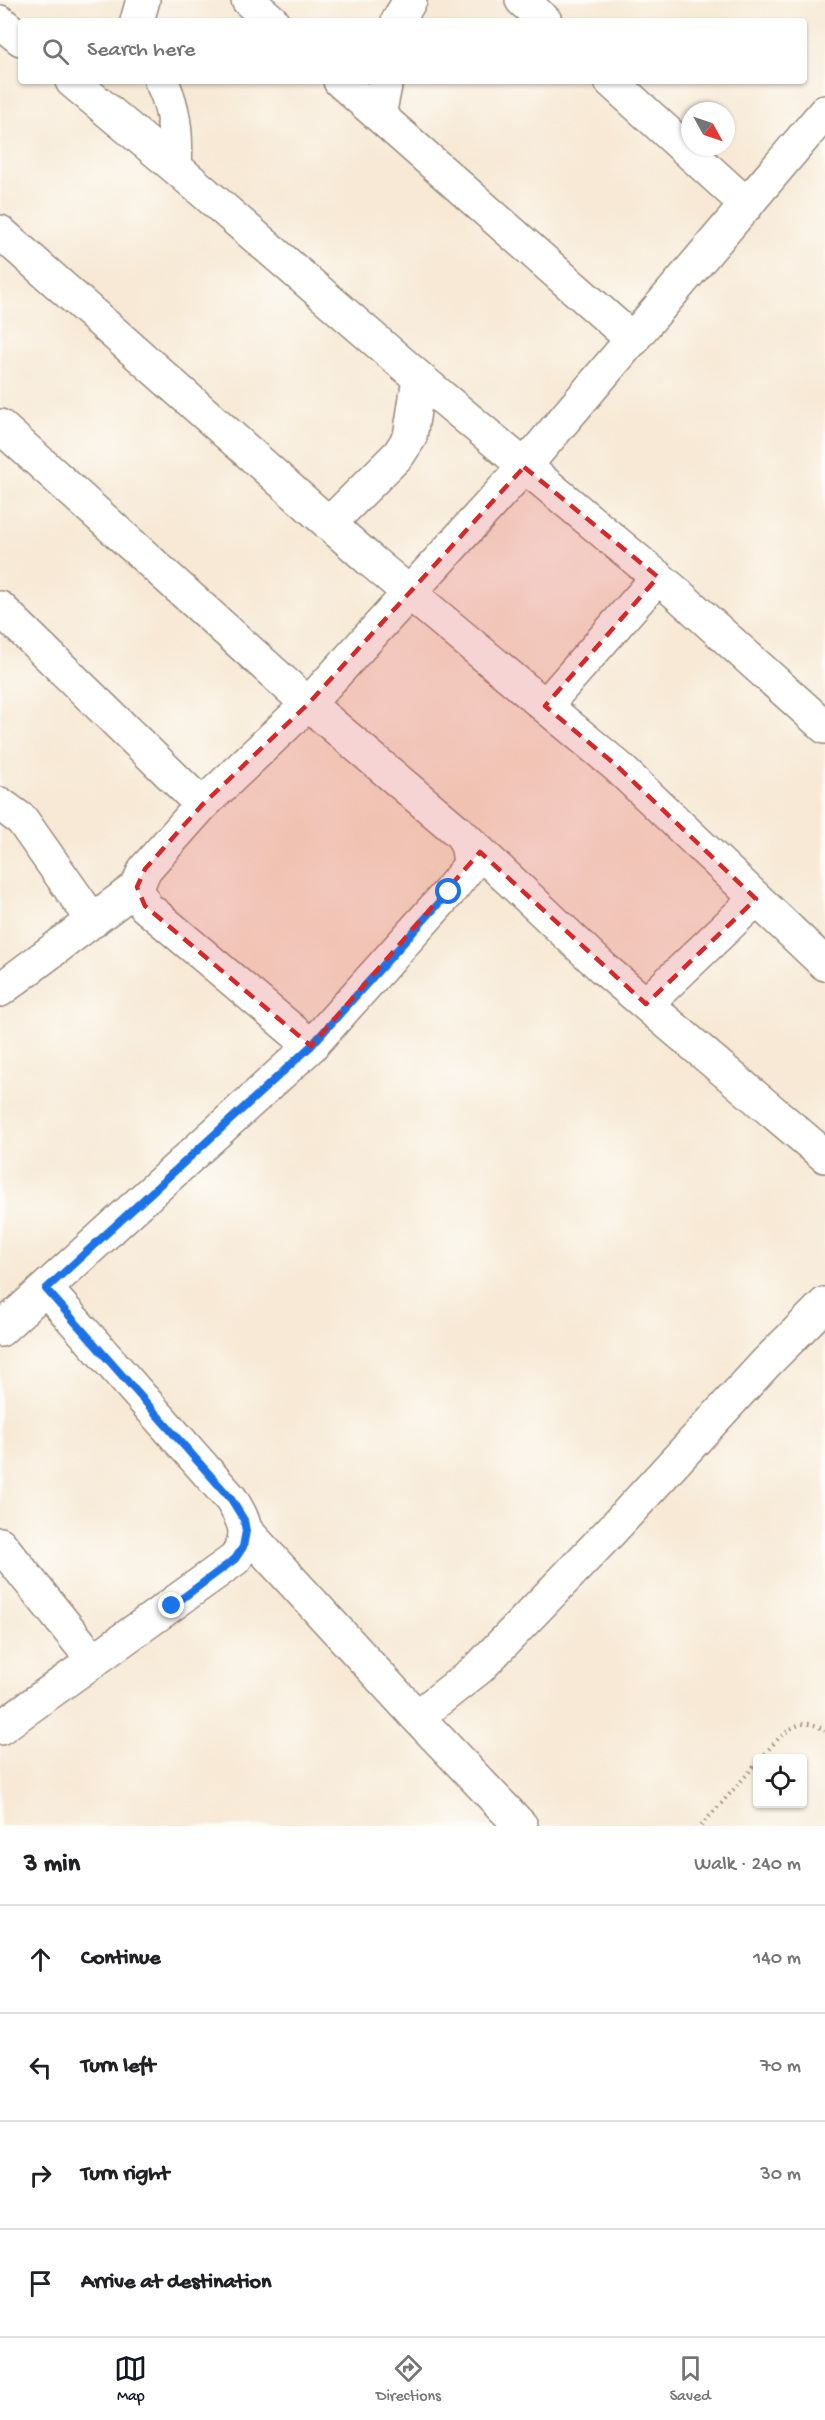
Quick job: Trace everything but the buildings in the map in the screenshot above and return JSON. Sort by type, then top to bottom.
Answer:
[{"type":"street","points":[[0,14],[13,0]]},
{"type":"street","points":[[137,18],[143,0]]},
{"type":"street","points":[[248,0],[269,18]]},
{"type":"street","points":[[400,18],[410,0]]},
{"type":"street","points":[[522,0],[542,18]]},
{"type":"street","points":[[0,21],[18,36]]},
{"type":"street","points":[[76,84],[175,166],[524,467],[658,577],[825,728]]},
{"type":"street","points":[[162,84],[168,95],[177,138],[175,166]]},
{"type":"street","points":[[343,84],[633,340]]},
{"type":"street","points":[[379,115],[385,84]]},
{"type":"street","points":[[614,84],[747,205]]},
{"type":"street","points":[[0,990],[137,887],[145,869],[202,805],[308,704],[524,467],[825,112]]},
{"type":"street","points":[[0,232],[329,524],[617,766],[825,964]]},
{"type":"street","points":[[329,524],[399,454],[410,437],[419,378]]},
{"type":"street","points":[[0,426],[308,704],[462,835],[603,968],[825,1156]]},
{"type":"street","points":[[545,706],[658,577]]},
{"type":"street","points":[[0,608],[202,805]]},
{"type":"street","points":[[0,804],[22,820],[93,921]]},
{"type":"street","points":[[0,1330],[311,1046],[449,892],[470,865],[468,848],[462,835]]},
{"type":"street","points":[[137,887],[145,906],[311,1046]]},
{"type":"street","points":[[646,1004],[756,899]]},
{"type":"street","points":[[0,1728],[235,1559],[243,1547],[246,1531],[244,1520],[231,1499],[46,1289]]},
{"type":"street","points":[[417,1717],[479,1668],[611,1531],[766,1363],[825,1304]]},
{"type":"street","points":[[246,1531],[521,1826]]},
{"type":"street","points":[[0,1544],[94,1661]]},
{"type":"path","points":[[765,1754],[785,1731],[800,1724],[819,1726],[825,1731]]},
{"type":"path","points":[[700,1826],[753,1768]]},
{"type":"highlighted area","points":[[524,467],[658,577],[545,706],[617,766],[756,899],[646,1004],[480,852],[311,1046],[145,906],[137,887],[145,869],[202,805],[308,704]]},
{"type":"route","points":[[172,1606],[235,1559],[243,1547],[246,1531],[244,1520],[231,1499],[46,1289],[311,1046],[449,892]]}]
